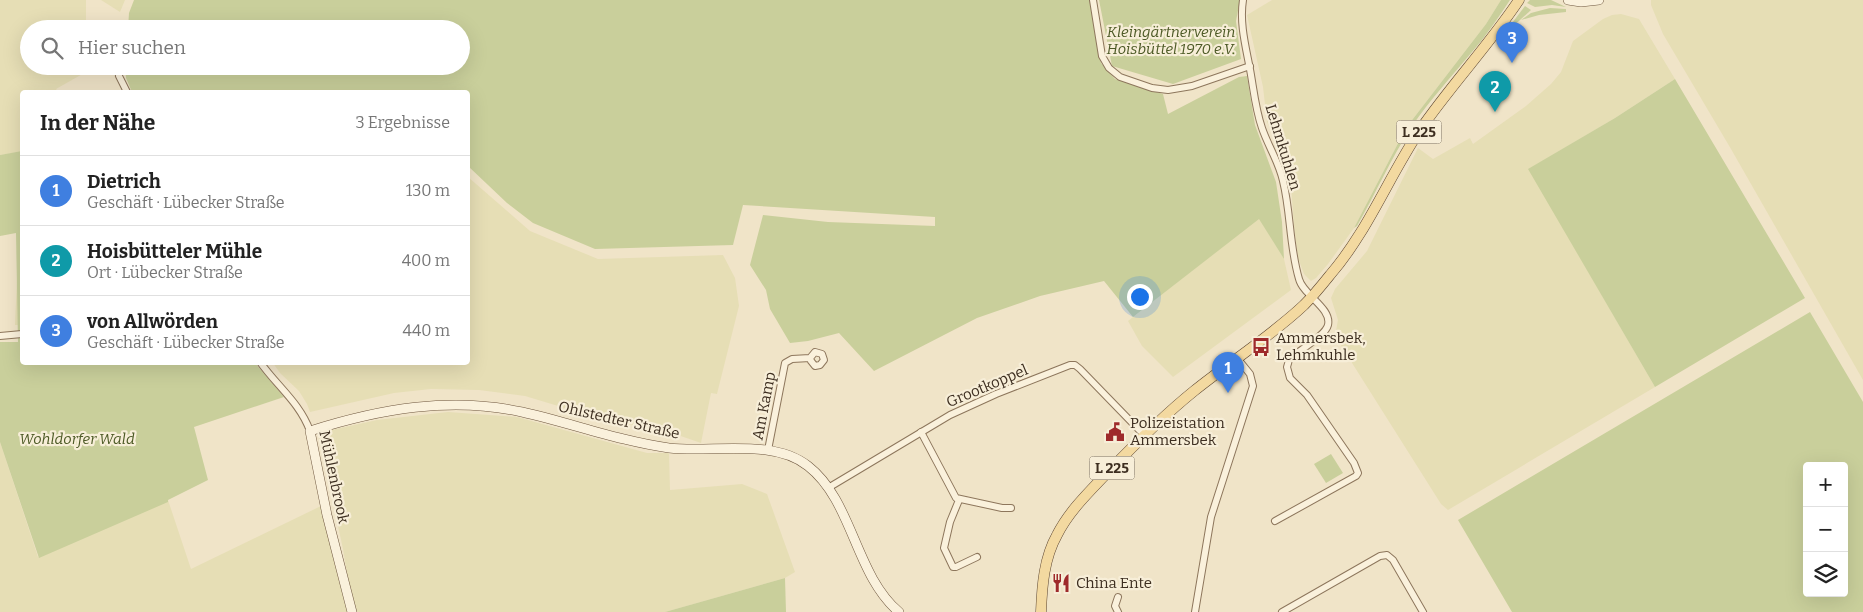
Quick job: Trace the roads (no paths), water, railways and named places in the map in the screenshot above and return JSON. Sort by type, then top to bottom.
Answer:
[{"type":"main road","name":"L 225","points":[[1041,612],[1044,572],[1049,552],[1065,522],[1090,492],[1144,435],[1193,391],[1278,328],[1312,296],[1347,255],[1361,234],[1421,128],[1520,0]]},
{"type":"street","points":[[1093,0],[1102,56],[1109,68],[1120,77],[1152,88],[1168,90],[1192,86],[1250,66]]},
{"type":"street","name":"Lehmkuhlen","points":[[1243,0],[1242,24],[1261,125],[1278,163],[1284,183],[1293,258],[1302,287],[1328,316],[1328,326],[1322,334],[1289,360],[1287,372],[1290,378],[1307,394],[1354,463],[1358,472],[1356,476],[1275,520]]},
{"type":"street","points":[[1559,0],[1564,0]]},
{"type":"street","points":[[1568,0],[1582,2],[1599,0]]},
{"type":"street","points":[[119,76],[126,90]]},
{"type":"street","points":[[0,336],[20,334]]},
{"type":"street","name":"Am Kamp","points":[[768,450],[785,363],[792,359],[810,358]]},
{"type":"street","points":[[1195,612],[1211,517],[1253,386],[1250,374],[1238,358]]},
{"type":"street","name":"Mühlenbrook","points":[[263,365],[306,418],[327,515],[352,612]]},
{"type":"street","name":"Grootkoppel","points":[[828,488],[950,415],[996,394],[1070,365],[1075,365],[1144,435]]},
{"type":"street","name":"Ohlstedter Straße","points":[[310,431],[365,415],[400,409],[437,405],[466,405],[519,412],[616,437],[668,448],[783,452],[800,460],[818,475],[828,488],[882,596],[898,612]]},
{"type":"street","points":[[922,432],[952,494],[959,500],[1012,508]]},
{"type":"street","points":[[959,500],[950,522],[944,548],[953,567],[977,557]]},
{"type":"street","points":[[1282,612],[1380,556],[1387,555],[1393,560],[1423,612]]},
{"type":"street","points":[[1118,597],[1115,606],[1118,612]]},
{"type":"place","name":"von Allwörden","points":[[1512,63]]},
{"type":"place","name":"Hoisbütteler Mühle","points":[[1495,112]]},
{"type":"place","name":"Ammersbek, Lehmkuhle","points":[[1261,347]]},
{"type":"place","name":"Dietrich","points":[[1228,393]]},
{"type":"place","name":"Polizeistation Ammersbek","points":[[1115,432]]},
{"type":"place","name":"China Ente","points":[[1061,583]]},
{"type":"park label","name":"Kleingärtnerverein Hoisbüttel 1970 e.V.","points":[[1171,40]]},
{"type":"park label","name":"Wohldorfer Wald","points":[[77,439]]}]
